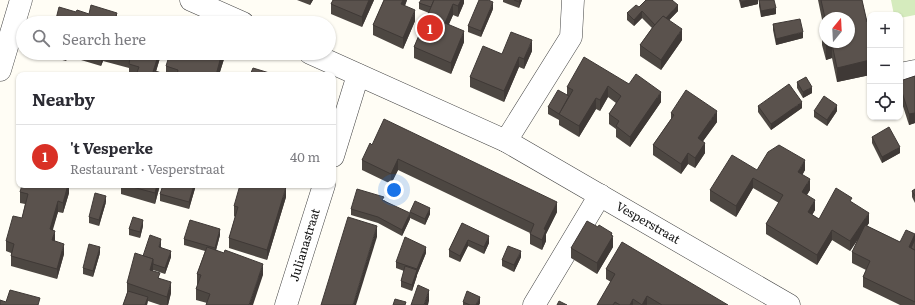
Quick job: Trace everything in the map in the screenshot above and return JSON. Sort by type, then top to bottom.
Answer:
[{"type":"street","points":[[16,16],[21,0]]},
{"type":"street","points":[[191,0],[226,16]]},
{"type":"street","points":[[506,141],[571,37],[573,0]]},
{"type":"street","points":[[0,70],[16,17]]},
{"type":"street","name":"Vesperstraat","points":[[325,60],[506,141],[789,305]]},
{"type":"street","points":[[903,73],[915,71]]},
{"type":"street","points":[[336,146],[358,75]]},
{"type":"street","name":"Julianastraat","points":[[286,305],[323,188]]},
{"type":"street","points":[[534,305],[600,195]]},
{"type":"green space","points":[[891,0],[915,0],[915,15],[903,17],[903,12],[893,12]]},
{"type":"building","points":[[333,0],[369,0],[362,17],[331,4]]},
{"type":"building","points":[[384,0],[403,0],[401,4],[415,10],[403,38],[373,25]]},
{"type":"building","points":[[421,0],[434,0],[431,7],[419,3]]},
{"type":"building","points":[[434,0],[461,0],[458,6],[453,4],[445,23],[464,31],[451,63],[414,47]]},
{"type":"building","points":[[479,0],[488,0],[493,2],[481,31],[468,26]]},
{"type":"building","points":[[646,0],[672,0],[678,5],[666,18],[663,16],[655,25],[642,11],[634,20],[627,13],[636,5],[639,7]]},
{"type":"building","points":[[759,0],[774,0],[776,8],[761,11]]},
{"type":"building","points":[[821,0],[862,0],[867,22],[867,61],[837,68],[833,48],[855,48],[855,12],[824,12]]},
{"type":"building","points":[[91,5],[117,13],[116,16],[57,16],[59,7],[89,14]]},
{"type":"building","points":[[663,16],[682,29],[661,60],[640,45]]},
{"type":"building","points":[[800,19],[803,32],[776,39],[773,24]]},
{"type":"building","points":[[511,32],[532,40],[524,59],[519,57],[504,91],[470,77],[483,46],[502,54]]},
{"type":"building","points":[[584,57],[629,84],[636,74],[661,92],[630,137],[616,126],[619,121],[609,114],[621,96],[608,86],[600,100],[596,98],[579,126],[559,114],[573,90],[567,87]]},
{"type":"building","points":[[130,60],[157,60],[153,72],[137,72],[139,67],[129,64]]},
{"type":"building","points":[[168,60],[220,60],[217,72],[178,72],[178,70],[166,66]]},
{"type":"building","points":[[253,68],[266,72],[251,72]]},
{"type":"building","points":[[915,76],[915,113],[909,114],[903,95],[903,80]]},
{"type":"building","points":[[806,77],[812,87],[803,92],[797,82]]},
{"type":"building","points":[[789,84],[802,102],[771,124],[758,106]]},
{"type":"building","points":[[558,90],[569,96],[559,114],[548,107]]},
{"type":"building","points":[[686,90],[717,111],[698,138],[705,143],[695,158],[688,153],[681,164],[653,145],[674,115],[671,113]]},
{"type":"building","points":[[824,96],[837,105],[827,120],[814,111]]},
{"type":"building","points":[[384,119],[557,202],[544,229],[546,230],[542,240],[530,234],[534,224],[398,159],[391,174],[362,160],[370,143],[372,145]]},
{"type":"building","points":[[889,127],[900,147],[882,157],[872,137]]},
{"type":"building","points":[[779,145],[805,160],[798,172],[810,179],[802,192],[815,200],[808,212],[819,219],[836,188],[852,198],[850,201],[869,213],[850,241],[832,230],[817,255],[766,224],[783,195],[753,178],[736,206],[710,190],[732,155],[757,170],[768,152]]},
{"type":"building","points":[[21,188],[67,188],[63,203],[58,201],[50,229],[55,231],[52,240],[64,244],[57,269],[11,256],[14,244],[6,241],[13,216],[22,218],[28,194],[20,192]]},
{"type":"building","points":[[136,188],[156,188],[155,193]]},
{"type":"building","points":[[162,188],[193,188],[189,202],[160,194]]},
{"type":"building","points":[[239,188],[286,188],[267,250],[229,238],[238,207],[234,206]]},
{"type":"building","points":[[357,189],[384,197],[382,200],[410,213],[402,230],[378,217],[351,209]]},
{"type":"building","points":[[915,189],[915,196],[912,191]]},
{"type":"building","points":[[95,193],[106,196],[99,220],[89,217]]},
{"type":"building","points":[[415,201],[430,208],[425,219],[410,212]]},
{"type":"building","points":[[133,217],[143,220],[140,232],[129,229]]},
{"type":"building","points":[[348,217],[377,226],[353,305],[321,305]]},
{"type":"building","points":[[190,220],[220,229],[215,248],[184,239]]},
{"type":"building","points":[[587,221],[598,227],[599,225],[612,233],[611,235],[613,236],[597,263],[571,248]]},
{"type":"building","points":[[462,223],[489,236],[484,247],[468,240],[460,256],[449,250]]},
{"type":"building","points":[[865,225],[900,242],[906,230],[915,234],[909,247],[915,250],[915,302],[863,277],[870,261],[852,252]]},
{"type":"building","points":[[150,235],[161,239],[159,247],[171,251],[165,268],[153,264],[153,259],[143,256]]},
{"type":"building","points":[[405,237],[426,247],[417,269],[396,262]]},
{"type":"building","points":[[915,239],[915,250],[911,248]]},
{"type":"building","points":[[622,242],[728,305],[662,305],[647,296],[642,305],[633,299],[630,305],[620,305],[615,302],[613,305],[597,305],[615,274],[606,269]]},
{"type":"building","points":[[89,244],[100,247],[93,271],[83,268]]},
{"type":"building","points":[[508,246],[521,251],[514,265],[502,260]]},
{"type":"building","points":[[207,247],[224,253],[225,250],[263,264],[249,305],[206,305],[210,294],[196,289],[201,275],[197,274]]},
{"type":"building","points":[[135,253],[153,259],[150,270],[160,273],[158,278],[171,282],[167,297],[127,283]]},
{"type":"building","points":[[405,266],[417,270],[412,285],[401,281]]},
{"type":"building","points":[[418,285],[429,290],[424,305],[411,305]]},
{"type":"building","points":[[10,290],[40,298],[38,305],[0,305],[0,300],[6,302]]},
{"type":"building","points":[[128,291],[148,297],[145,305],[123,305]]},
{"type":"building","points":[[467,291],[480,297],[476,305],[470,305],[463,302]]},
{"type":"building","points":[[395,299],[406,302],[405,305],[393,305]]},
{"type":"building","points":[[559,301],[567,305],[557,305]]},
{"type":"place","name":"'t Vesperke","points":[[430,28]]}]
